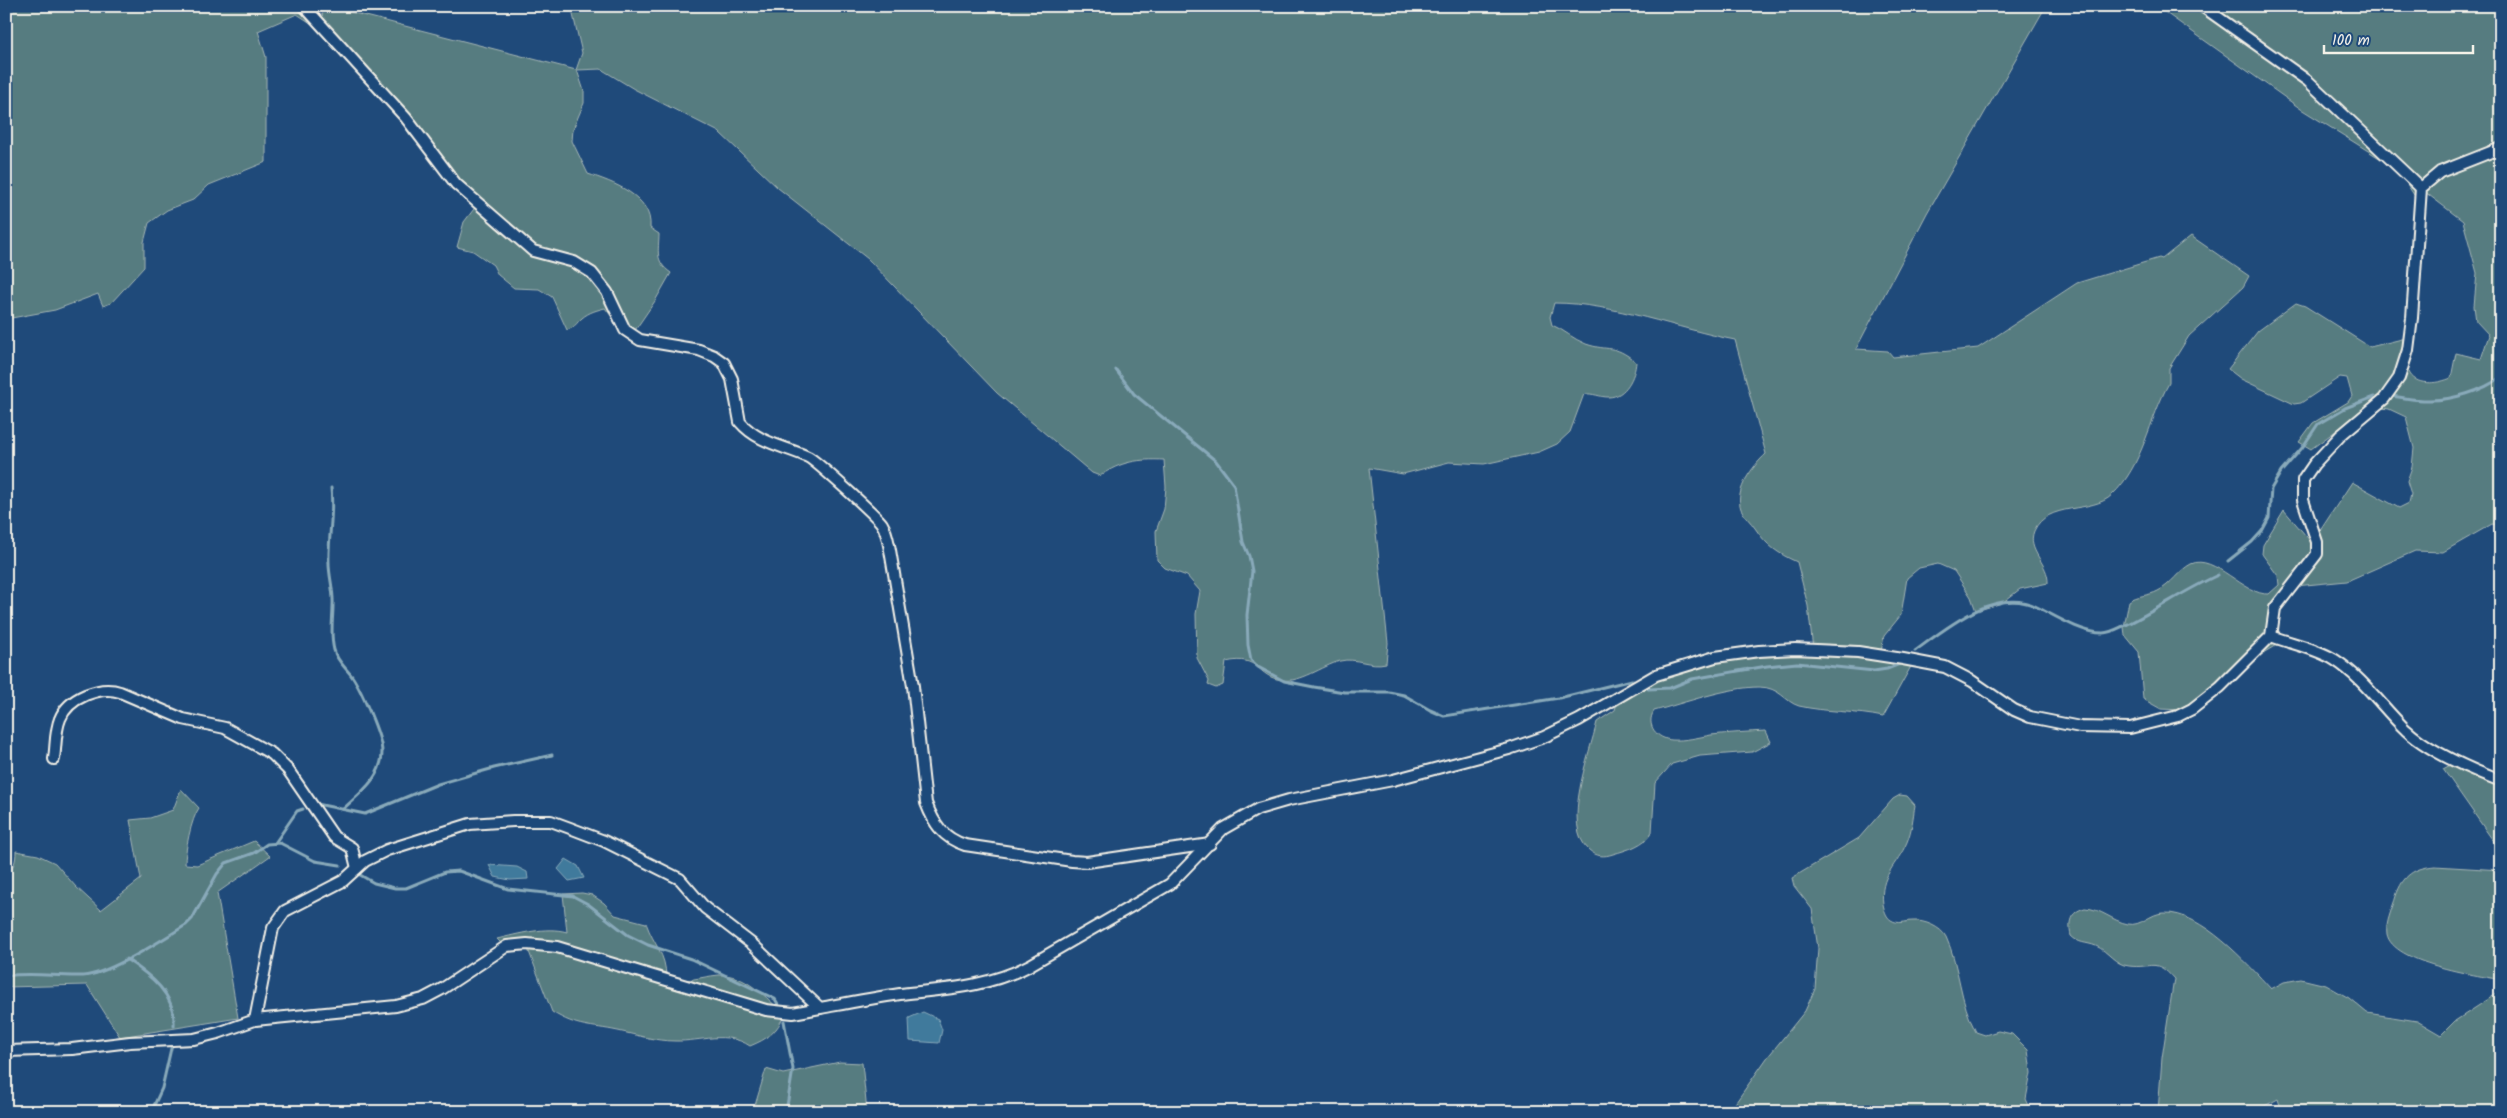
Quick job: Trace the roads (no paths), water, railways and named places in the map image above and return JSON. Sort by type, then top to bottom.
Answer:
[{"type":"street","points":[[304,6],[406,118],[456,184],[533,250],[574,262],[592,273],[607,292],[620,324],[630,334],[640,340],[699,350],[719,359],[729,371],[740,422],[745,428],[760,439],[809,458],[876,515],[885,530],[890,550],[913,686],[926,803],[932,821],[941,832],[953,841],[966,845],[1080,862],[1210,844]]},
{"type":"street","points":[[2202,6],[2308,81],[2421,188]]},
{"type":"street","points":[[6,1051],[72,1049],[130,1042],[194,1039],[255,1020],[359,1011],[410,1003],[423,999],[468,974],[500,949],[527,944],[556,948],[766,1010],[793,1013],[877,997],[976,985],[1020,970],[1170,884],[1236,819],[1270,804],[1370,785],[1509,749],[1544,737],[1579,720],[1656,675],[1723,656],[1795,649],[1848,651],[1904,658],[1945,667],[1972,681],[2014,710],[2030,717],[2080,727],[2130,728],[2178,716],[2192,709],[2220,687],[2271,636],[2275,608],[2317,554],[2317,542],[2303,500],[2303,480],[2314,464],[2342,435],[2384,400],[2399,378],[2403,368],[2412,318],[2421,188],[2440,172],[2486,156],[2501,148]]},
{"type":"street","points":[[2271,636],[2322,653],[2336,660],[2420,740],[2501,781]]},
{"type":"street","points":[[54,759],[59,720],[63,713],[76,701],[101,689],[111,689],[120,692],[183,719],[215,724],[277,758],[334,837],[352,848],[357,868]]},
{"type":"street","points":[[255,1020],[268,944],[272,928],[278,918],[294,906],[343,881],[365,861],[387,850],[470,824],[505,821],[551,821],[604,842],[680,879],[704,908],[752,944],[820,1008]]},
{"type":"water","points":[[566,859],[578,866],[584,878],[569,881],[558,869]]},
{"type":"water","points":[[489,865],[517,867],[527,872],[528,879],[510,880],[495,877]]},
{"type":"water","points":[[923,1012],[938,1019],[942,1030],[939,1043],[910,1041],[909,1018]]},
{"type":"waterway","points":[[1116,370],[1134,394],[1216,461],[1234,485],[1243,542],[1249,556],[1252,571],[1247,615],[1248,645],[1251,660],[1258,667],[1284,681],[1314,687],[1344,692],[1389,692],[1404,695],[1444,716],[1559,698],[1632,680]]},
{"type":"waterway","points":[[2390,396],[2439,400],[2467,394],[2485,387],[2501,377]]},
{"type":"waterway","points":[[2228,561],[2252,542],[2262,531],[2269,518],[2271,489],[2281,472],[2302,448],[2318,424],[2345,408],[2374,397]]},
{"type":"waterway","points":[[331,488],[332,507],[329,563],[333,600],[332,633],[334,650],[341,664],[355,681],[365,701],[375,724],[382,752],[381,761],[374,777],[363,791],[343,809]]},
{"type":"waterway","points":[[1915,651],[1941,631],[1972,612],[2005,602],[2021,602],[2037,607],[2086,630],[2103,633],[2110,632],[2218,575]]},
{"type":"waterway","points":[[1648,689],[1670,688],[1692,679],[1767,666],[1797,663],[1874,671],[1887,669],[1902,663]]},
{"type":"waterway","points":[[317,804],[365,814],[438,784],[494,768],[552,755]]},
{"type":"waterway","points":[[275,843],[297,811],[303,809]]},
{"type":"waterway","points":[[6,976],[25,974],[83,976],[94,974],[121,963],[186,925],[192,919],[217,874],[226,863],[254,853],[267,844],[280,843],[315,861],[340,865]]},
{"type":"waterway","points":[[355,872],[374,883],[395,888],[406,888],[445,872],[459,871],[508,889],[573,896],[588,904],[628,935],[648,945],[691,959],[775,999],[781,1009]]},
{"type":"waterway","points":[[126,959],[160,986],[171,1004],[174,1026]]},
{"type":"waterway","points":[[784,1021],[793,1069],[786,1112]]},
{"type":"waterway","points":[[151,1112],[162,1088],[172,1044]]}]
